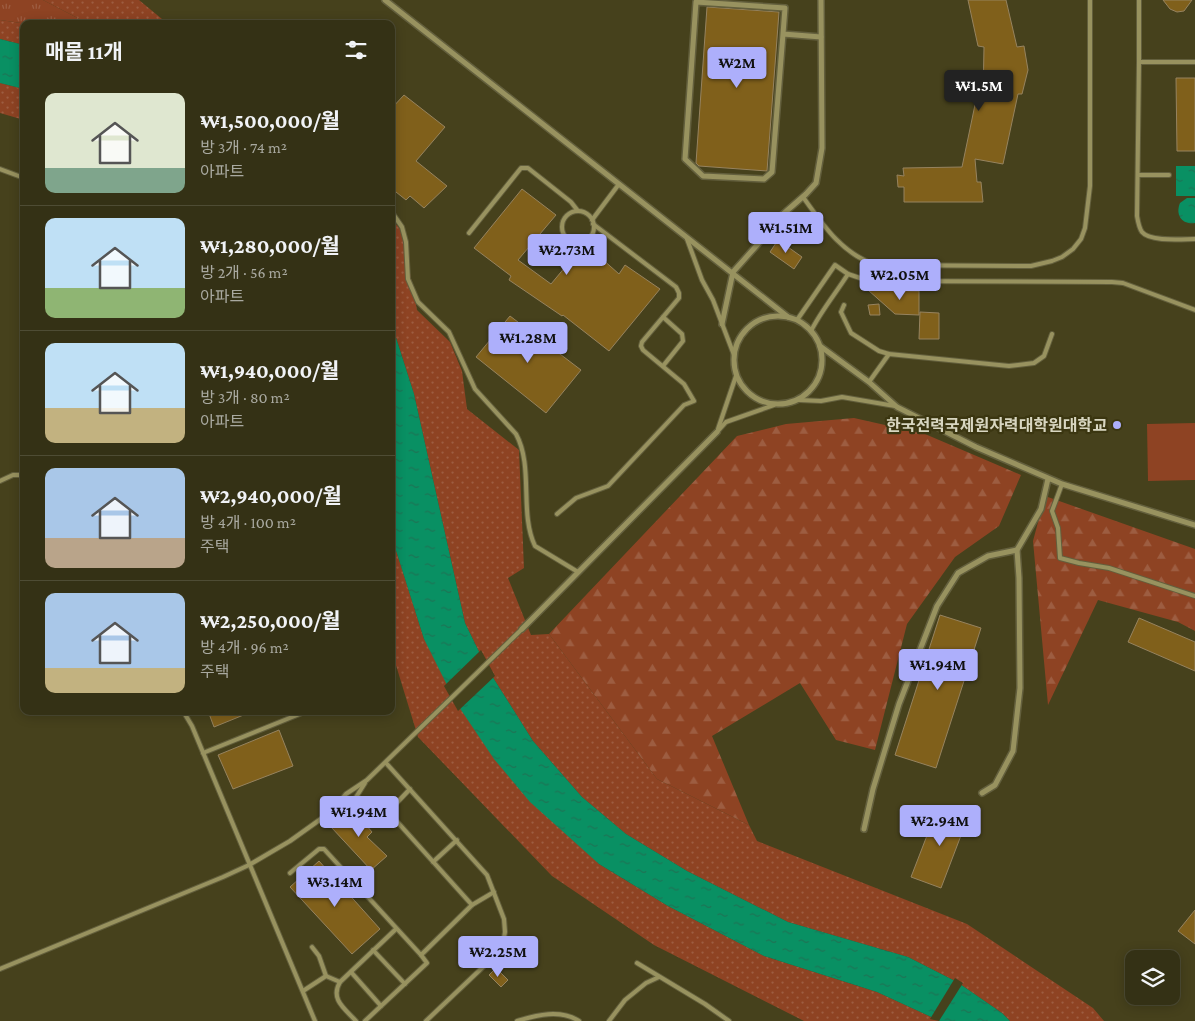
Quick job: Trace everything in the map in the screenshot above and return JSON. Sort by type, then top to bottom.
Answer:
[{"type":"street","points":[[385,0],[788,317]]},
{"type":"street","points":[[722,324],[733,272],[758,244],[774,222],[803,197],[816,182],[822,148],[821,0]]},
{"type":"street","points":[[706,1],[785,8],[783,34],[772,172],[764,179],[702,176],[684,159],[696,2],[706,1]]},
{"type":"street","points":[[783,34],[821,37]]},
{"type":"street","points":[[770,317],[788,317],[797,320],[811,331],[820,346],[821,371],[816,383],[809,393],[787,404],[774,405],[762,402],[751,396],[742,387],[736,376],[733,364],[740,338],[752,324],[770,317]]},
{"type":"street","points":[[820,346],[869,382],[897,407],[976,447],[1062,484],[1195,525]]},
{"type":"street","points":[[522,629],[717,432]]},
{"type":"street","points":[[982,793],[995,785],[1013,751],[1020,688],[1017,550],[1041,509],[1048,479]]},
{"type":"street","points":[[864,829],[873,789],[899,704],[937,606],[958,573],[988,556],[1017,550]]},
{"type":"lane","points":[[803,197],[828,231],[841,245],[864,261],[876,265],[1031,266],[1052,261],[1068,253],[1081,239],[1088,210],[1090,186],[1090,0]]},
{"type":"lane","points":[[1139,0],[1139,225],[1143,233],[1149,237],[1160,239],[1195,239]]},
{"type":"lane","points":[[1139,62],[1195,62]]},
{"type":"lane","points":[[468,233],[521,168],[524,167],[528,168],[571,202],[578,211]]},
{"type":"lane","points":[[0,169],[20,176]]},
{"type":"lane","points":[[1138,174],[1169,175]]},
{"type":"lane","points":[[557,514],[576,498],[608,486],[684,405],[694,401],[684,384],[643,350],[641,346],[642,342],[679,298],[676,287],[593,222],[584,212],[578,211],[568,215],[564,219],[562,229],[566,238],[575,243],[585,241],[592,234],[593,222],[619,184]]},
{"type":"lane","points":[[395,217],[402,227],[406,242],[408,279],[418,302],[449,332],[475,389],[520,440],[523,452],[529,522],[535,546],[578,572]]},
{"type":"lane","points":[[687,236],[702,280],[713,300],[734,355]]},
{"type":"lane","points":[[797,320],[835,265],[848,274],[869,281],[1123,283],[1195,310]]},
{"type":"lane","points":[[811,331],[818,316],[830,302],[848,274]]},
{"type":"lane","points":[[844,305],[842,312],[851,333],[879,351],[889,354],[1009,366],[1034,363],[1044,356],[1052,334]]},
{"type":"lane","points":[[663,317],[684,337],[683,341],[663,366]]},
{"type":"lane","points":[[869,382],[889,354]]},
{"type":"lane","points":[[717,432],[736,376]]},
{"type":"lane","points":[[798,400],[821,400],[842,397],[897,407]]},
{"type":"lane","points":[[717,432],[726,422],[774,405]]},
{"type":"lane","points":[[0,481],[13,475],[20,474]]},
{"type":"lane","points":[[1062,484],[1052,511],[1058,528],[1060,558],[1108,568],[1195,596]]},
{"type":"lane","points":[[332,811],[346,794],[367,780],[386,763],[402,745],[522,629]]},
{"type":"lane","points":[[185,715],[192,726],[315,1021]]},
{"type":"lane","points":[[203,753],[297,715]]},
{"type":"lane","points":[[386,763],[487,875],[504,918],[505,932],[502,948],[426,1021]]},
{"type":"lane","points":[[0,969],[249,865],[290,841],[332,811],[353,802],[367,780]]},
{"type":"lane","points":[[410,789],[390,810],[392,816],[472,905]]},
{"type":"lane","points":[[433,862],[457,840]]},
{"type":"lane","points":[[290,874],[319,849],[324,849],[428,963],[365,1021]]},
{"type":"lane","points":[[421,955],[472,905],[494,892]]},
{"type":"lane","points":[[356,1021],[341,1005],[336,996],[336,989],[340,982],[396,929]]},
{"type":"lane","points":[[312,947],[319,956],[326,976],[340,982]]},
{"type":"lane","points":[[374,950],[405,984]]},
{"type":"lane","points":[[637,963],[705,1004],[729,1021]]},
{"type":"lane","points":[[351,972],[381,1006]]},
{"type":"lane","points":[[303,991],[326,976]]},
{"type":"lane","points":[[609,1021],[625,1000],[646,983],[659,977]]},
{"type":"lane","points":[[517,1021],[542,1015],[557,1014],[567,1015],[579,1021]]},
{"type":"green space","points":[[0,0],[43,0],[81,20],[20,20],[20,23],[0,20]]},
{"type":"green space","points":[[43,0],[139,0],[163,20],[81,20]]},
{"type":"green space","points":[[0,20],[20,23],[20,44],[0,39]]},
{"type":"green space","points":[[0,83],[20,88],[20,119],[0,113]]},
{"type":"green space","points":[[395,223],[402,231],[417,310],[450,342],[462,371],[467,409],[519,450],[524,568],[508,578],[531,635],[549,634],[657,779],[749,825],[757,841],[967,924],[1093,1008],[1104,1021],[1010,1021],[1002,1013],[957,982],[908,957],[788,922],[687,871],[626,834],[582,797],[533,741],[487,668],[465,623],[414,394],[395,335]]},
{"type":"green space","points":[[854,418],[925,434],[1021,475],[999,526],[955,557],[907,624],[875,750],[836,740],[800,683],[712,736],[749,825],[657,779],[549,634],[737,436],[786,424]]},
{"type":"green space","points":[[1195,423],[1195,480],[1148,481],[1147,424]]},
{"type":"green space","points":[[1045,496],[1195,549],[1195,631],[1178,622],[1098,600],[1048,705],[1033,541]]},
{"type":"green space","points":[[395,547],[424,639],[599,864],[668,906],[764,956],[877,992],[940,1021],[804,1021],[654,945],[552,876],[418,737],[395,662]]},
{"type":"water","points":[[0,39],[20,44],[20,88],[0,83]]},
{"type":"water","points":[[1176,166],[1195,166],[1195,196],[1176,196]]},
{"type":"water","points":[[1187,198],[1195,198],[1195,223],[1183,221],[1179,215],[1180,203]]},
{"type":"water","points":[[395,335],[414,394],[465,623],[487,668],[533,741],[582,797],[626,834],[687,871],[788,922],[908,957],[957,982],[1002,1013],[1010,1021],[940,1021],[877,992],[764,956],[668,906],[599,864],[530,802],[494,759],[455,701],[424,639],[395,547]]},
{"type":"pier","points":[[481,650],[495,676],[458,711],[444,686]]},
{"type":"pier","points":[[955,978],[963,983],[939,1021],[930,1019]]},
{"type":"building","points":[[968,0],[1006,0],[1017,47],[1024,46],[1028,70],[1022,94],[1018,94],[1003,164],[975,159],[977,182],[981,182],[983,202],[904,202],[904,187],[898,187],[897,175],[904,176],[903,168],[962,167],[976,100],[983,100],[984,47],[978,46]]},
{"type":"building","points":[[1163,0],[1192,0],[1184,11],[1177,12],[1170,9]]},
{"type":"building","points":[[707,7],[779,12],[767,171],[699,166],[696,163]]},
{"type":"building","points":[[1176,78],[1195,78],[1195,151],[1177,151]]},
{"type":"building","points":[[404,95],[445,127],[416,161],[447,186],[424,208],[410,196],[406,200],[395,191],[395,105]]},
{"type":"building","points":[[522,189],[556,215],[518,260],[551,284],[571,260],[592,250],[619,274],[625,265],[660,289],[609,351],[563,315],[509,280],[511,276],[474,248]]},
{"type":"building","points":[[778,240],[802,257],[794,269],[770,252]]},
{"type":"building","points":[[868,290],[919,291],[919,315],[895,314]]},
{"type":"building","points":[[879,304],[880,315],[870,315],[868,305]]},
{"type":"building","points":[[920,312],[939,313],[939,339],[919,339]]},
{"type":"building","points":[[510,316],[581,370],[546,413],[476,357]]},
{"type":"building","points":[[940,615],[981,628],[936,768],[895,755]]},
{"type":"building","points":[[1139,618],[1195,642],[1195,671],[1128,642]]},
{"type":"building","points":[[210,715],[244,715],[214,727]]},
{"type":"building","points":[[279,730],[293,766],[233,789],[218,755]]},
{"type":"building","points":[[351,807],[372,832],[367,837],[387,856],[371,870],[331,827]]},
{"type":"building","points":[[938,807],[968,817],[941,888],[911,877]]},
{"type":"building","points":[[319,861],[380,929],[352,954],[290,887]]},
{"type":"building","points":[[1195,910],[1195,944],[1178,931]]},
{"type":"building","points":[[496,968],[508,980],[501,987],[489,975]]},
{"type":"place","name":"한국전력국제원자력대학원대학교","points":[[1117,425]]}]
